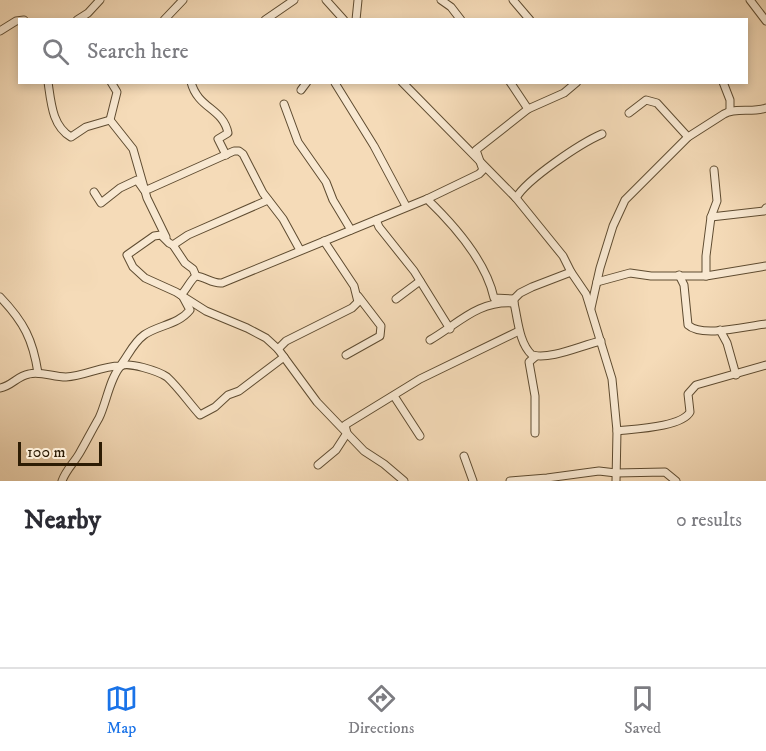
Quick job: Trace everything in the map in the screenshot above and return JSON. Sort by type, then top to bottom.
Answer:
[{"type":"street","points":[[80,18],[100,0]]},
{"type":"street","points":[[166,18],[183,0]]},
{"type":"street","points":[[268,18],[294,0]]},
{"type":"street","points":[[326,0],[340,18]]},
{"type":"street","points":[[356,18],[358,0]]},
{"type":"street","points":[[441,0],[451,7],[459,18]]},
{"type":"street","points":[[513,0],[528,18]]},
{"type":"street","points":[[750,0],[766,21]]},
{"type":"street","points":[[0,32],[18,21]]},
{"type":"street","points":[[48,84],[54,114],[63,132],[70,137],[86,127],[110,120]]},
{"type":"street","points":[[110,120],[117,92],[112,84]]},
{"type":"street","points":[[192,84],[200,101],[226,123],[228,133],[218,140],[226,155]]},
{"type":"street","points":[[301,90],[306,84]]},
{"type":"street","points":[[336,84],[374,146],[406,206]]},
{"type":"street","points":[[404,84],[516,198],[563,256],[570,272],[586,294],[612,379],[617,431],[616,477]]},
{"type":"street","points":[[511,84],[528,109]]},
{"type":"street","points":[[196,276],[211,282],[222,283],[427,199],[479,174],[483,170],[476,150],[528,109],[564,93],[575,84]]},
{"type":"street","points":[[724,84],[730,100],[730,111]]},
{"type":"street","points":[[629,113],[646,100],[657,103],[688,137]]},
{"type":"street","points":[[284,104],[298,142],[326,182],[333,200],[351,230]]},
{"type":"street","points":[[590,310],[613,226],[625,200],[688,137],[730,111],[766,108]]},
{"type":"street","points":[[110,120],[133,149],[153,213],[171,244],[185,263],[193,269],[196,276]]},
{"type":"street","points":[[516,198],[520,190],[533,179],[591,139],[602,134]]},
{"type":"street","points":[[144,190],[239,151],[243,154],[268,200],[283,219],[300,250]]},
{"type":"street","points":[[706,276],[711,217],[717,201],[714,170]]},
{"type":"street","points":[[94,192],[101,202],[120,188],[137,180],[144,190]]},
{"type":"street","points":[[427,199],[460,234],[491,285],[494,298],[514,301]]},
{"type":"street","points":[[171,244],[268,200]]},
{"type":"street","points":[[711,217],[764,211],[766,208]]},
{"type":"street","points":[[376,220],[450,329]]},
{"type":"street","points":[[171,244],[157,234],[128,252],[127,258],[145,279],[266,338],[278,349],[317,402],[364,451],[404,481]]},
{"type":"street","points":[[324,241],[354,286],[358,296],[381,326],[380,336],[346,355]]},
{"type":"street","points":[[597,282],[630,273],[651,276],[706,276],[766,266]]},
{"type":"street","points":[[430,340],[450,329],[457,320],[484,306],[514,301],[520,293],[570,272]]},
{"type":"street","points":[[679,275],[684,285],[688,325],[698,332],[766,324]]},
{"type":"street","points":[[181,295],[196,276]]},
{"type":"street","points":[[684,285],[688,276]]},
{"type":"street","points":[[396,299],[420,282]]},
{"type":"street","points":[[62,481],[89,436],[105,405],[120,366],[132,347],[143,336],[185,316],[190,310],[181,295]]},
{"type":"street","points":[[278,349],[286,341],[309,328],[352,309],[358,302],[358,296]]},
{"type":"street","points":[[0,297],[14,312],[34,346],[38,374]]},
{"type":"street","points":[[514,301],[519,331],[528,351],[535,396],[535,433]]},
{"type":"street","points":[[720,330],[727,343],[736,375]]},
{"type":"street","points":[[318,465],[336,450],[347,433],[345,425],[420,379],[519,331]]},
{"type":"street","points":[[529,362],[536,356],[572,350],[601,341]]},
{"type":"street","points":[[528,351],[536,356]]},
{"type":"street","points":[[0,387],[9,386],[21,376],[38,374],[67,377],[124,364],[139,365],[165,375],[200,415],[215,408],[228,395],[239,391],[284,357]]},
{"type":"street","points":[[617,431],[663,425],[684,419],[690,412],[688,394],[696,385],[766,365]]},
{"type":"street","points":[[394,396],[420,436]]},
{"type":"street","points":[[464,456],[473,481]]},
{"type":"street","points":[[510,481],[599,471],[616,477],[665,472],[676,481]]}]
